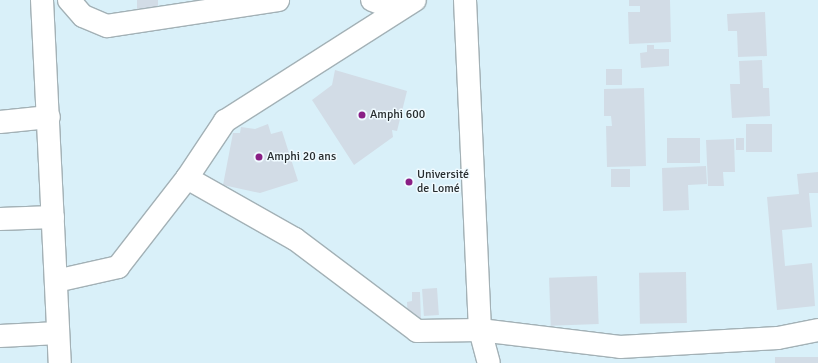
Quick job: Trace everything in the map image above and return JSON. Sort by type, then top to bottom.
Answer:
[{"type":"lane","points":[[42,0],[60,363]]},
{"type":"lane","points":[[69,0],[83,16],[107,26],[278,0]]},
{"type":"lane","points":[[372,0],[406,5]]},
{"type":"lane","points":[[465,0],[480,330],[489,363]]},
{"type":"lane","points":[[56,281],[118,267],[187,178],[225,121],[406,5]]},
{"type":"lane","points":[[0,122],[49,117]]},
{"type":"lane","points":[[187,178],[295,239],[417,331],[480,330],[620,347],[778,338],[818,330]]},
{"type":"lane","points":[[0,218],[53,217]]},
{"type":"lane","points":[[0,336],[58,333]]},
{"type":"shaded area","name":"Université de Lomé","points":[[0,0],[818,0],[818,363],[0,363]]},
{"type":"building","points":[[137,0],[158,0],[158,14],[137,14]]},
{"type":"building","points":[[629,0],[670,0],[671,42],[629,44],[628,12],[640,12],[640,6],[629,6]]},
{"type":"building","points":[[765,12],[767,56],[738,57],[737,31],[728,31],[727,14]]},
{"type":"building","points":[[647,45],[654,45],[654,49],[669,49],[669,66],[641,68],[640,53],[647,52]]},
{"type":"building","points":[[762,60],[763,88],[769,88],[770,116],[732,118],[730,84],[740,84],[739,61]]},
{"type":"building","points":[[606,69],[622,69],[622,85],[606,85]]},
{"type":"building","name":"Amphi 600","points":[[335,70],[407,91],[397,131],[392,130],[393,137],[354,165],[312,100],[332,85]]},
{"type":"building","points":[[644,88],[646,166],[607,167],[606,126],[612,126],[611,116],[604,116],[604,89]]},
{"type":"building","name":"Amphi 20 ans","points":[[268,124],[271,134],[282,131],[298,181],[260,193],[223,185],[233,133],[240,133],[241,127],[255,129]]},
{"type":"building","points":[[746,124],[772,124],[772,152],[746,152]]},
{"type":"building","points":[[667,138],[700,138],[700,163],[667,163]]},
{"type":"building","points":[[736,138],[744,138],[744,150],[736,150]]},
{"type":"building","points":[[734,139],[735,172],[723,172],[724,186],[708,186],[706,140]]},
{"type":"building","points":[[706,166],[707,184],[688,185],[689,210],[663,211],[662,168]]},
{"type":"building","points":[[611,169],[630,169],[630,187],[611,187]]},
{"type":"building","points":[[818,172],[818,193],[809,193],[812,227],[782,230],[785,266],[812,263],[815,306],[777,310],[767,197],[799,194],[797,174]]},
{"type":"building","points":[[686,272],[687,323],[640,324],[639,273]]},
{"type":"building","points":[[597,276],[599,324],[551,326],[549,278]]},
{"type":"building","points":[[437,288],[439,315],[424,316],[422,289]]},
{"type":"building","points":[[412,292],[420,292],[421,320],[408,321],[407,302],[412,301]]},
{"type":"building","points":[[775,357],[818,357],[818,363],[775,363]]},
{"type":"place","name":"Amphi 600","points":[[362,115]]},
{"type":"place","name":"Amphi 20 ans","points":[[259,157]]},
{"type":"place","name":"Université de Lomé","points":[[409,182]]}]
